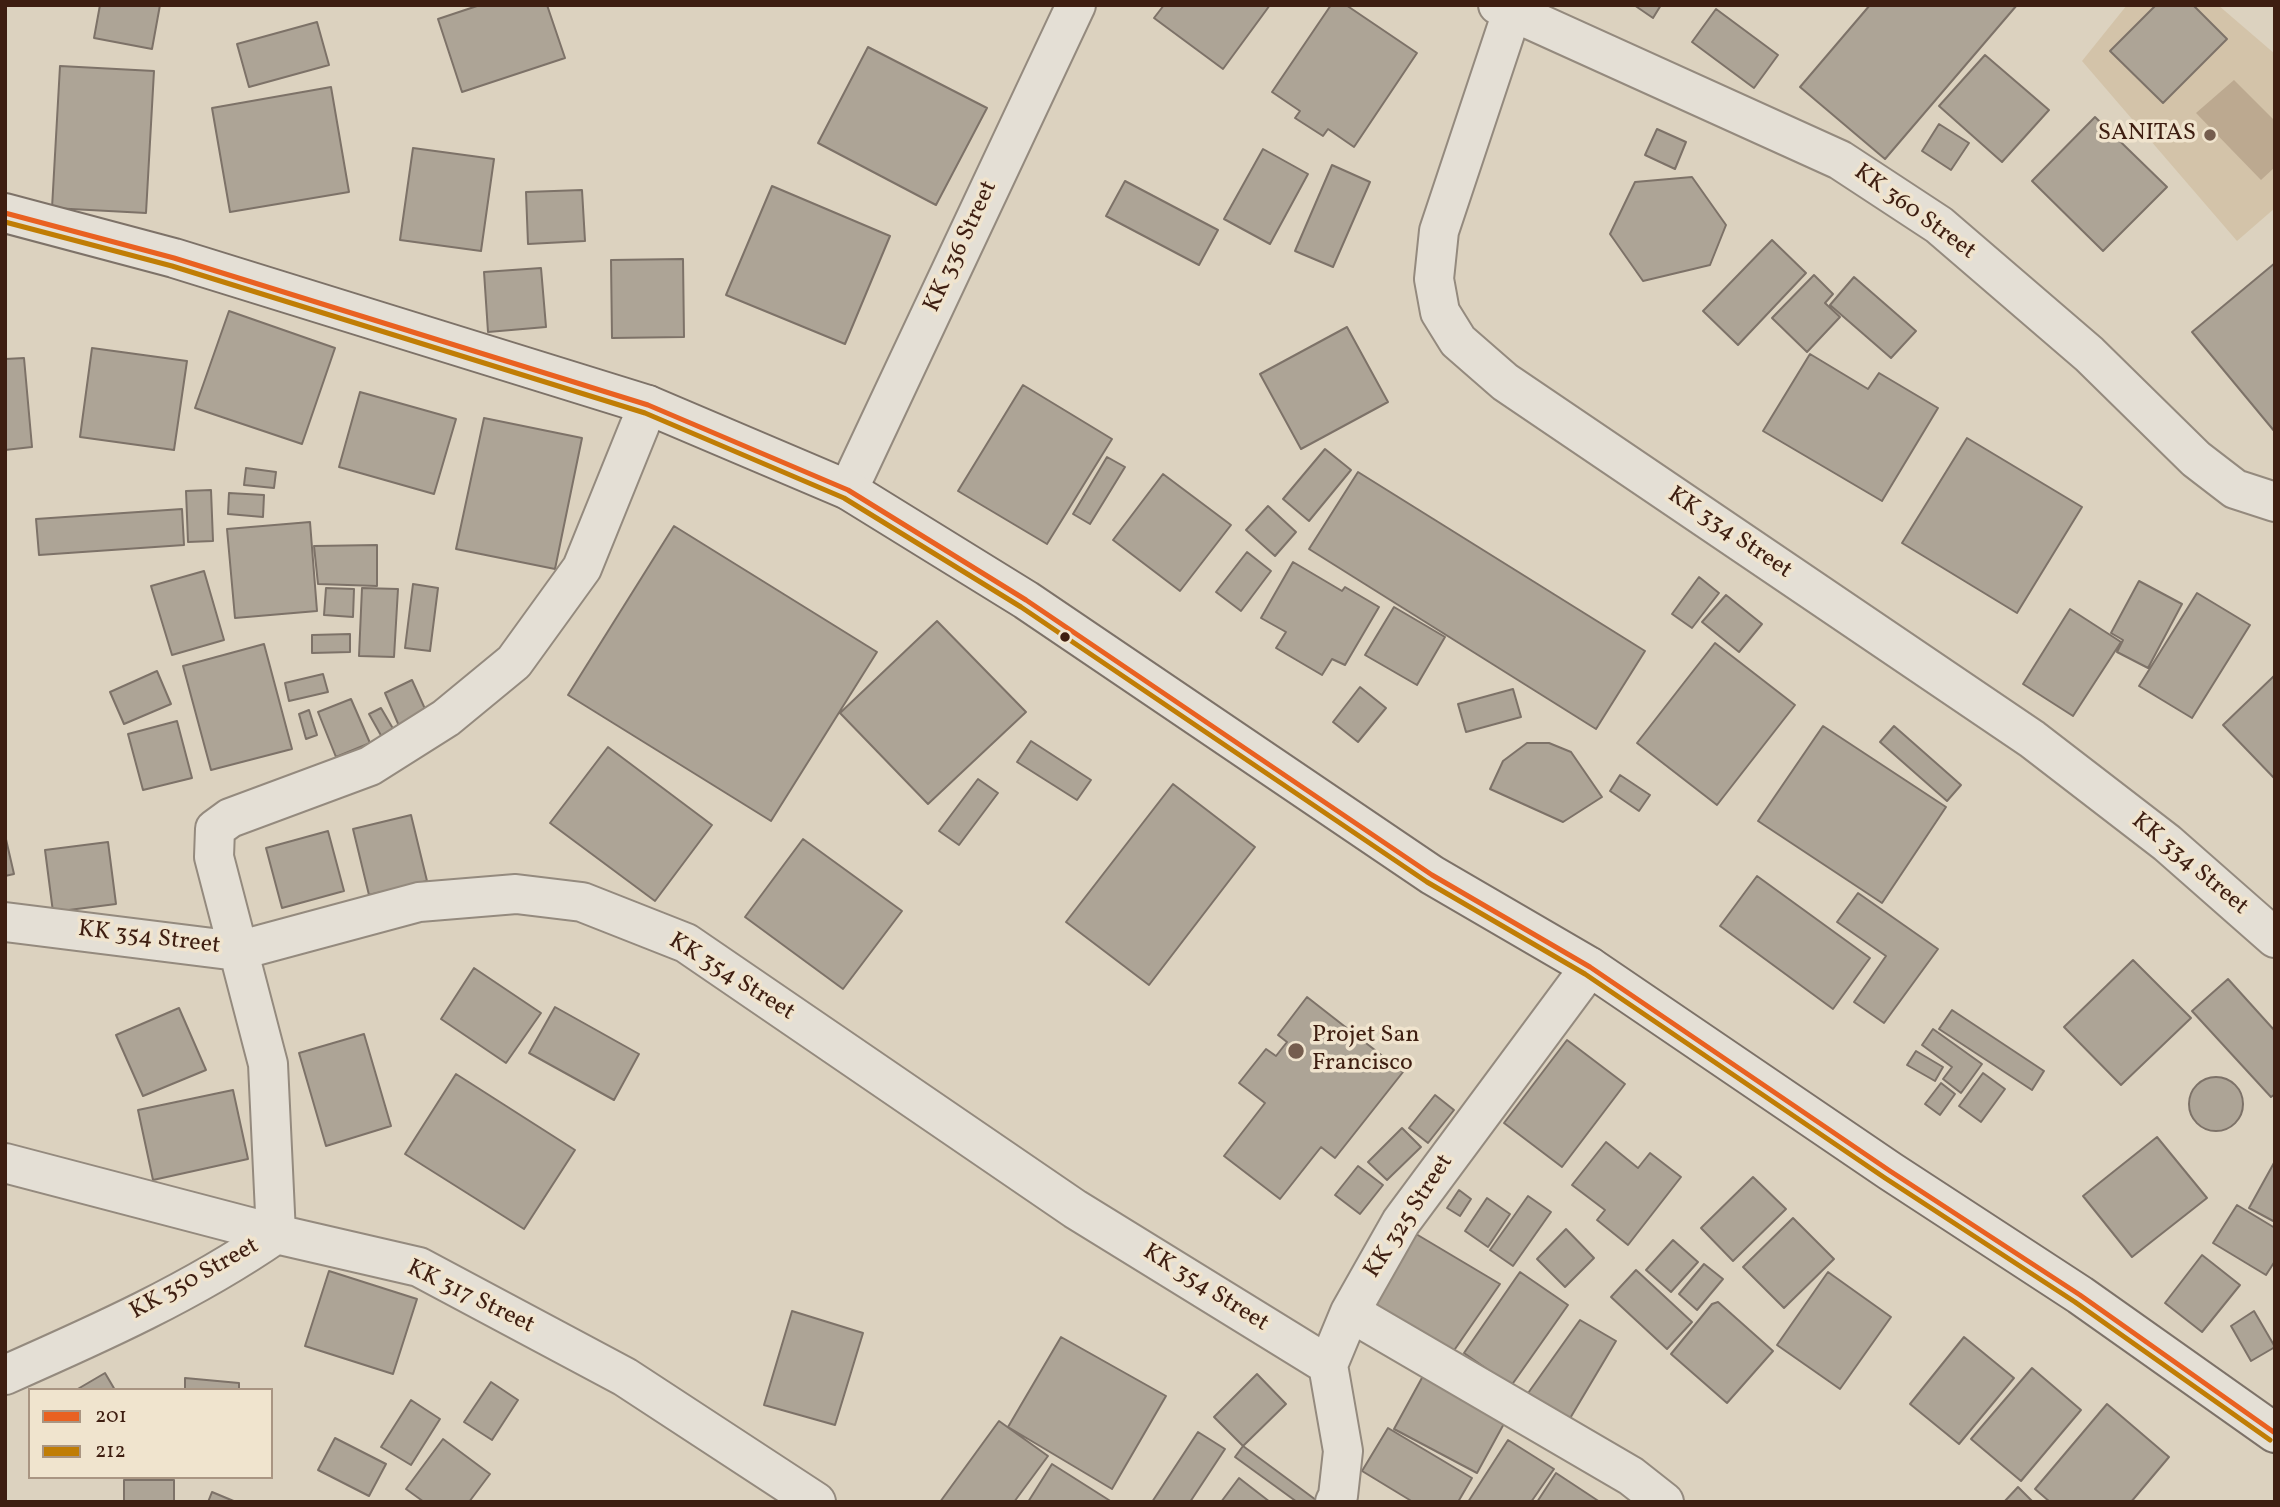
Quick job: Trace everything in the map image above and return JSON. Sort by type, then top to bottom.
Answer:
[{"type":"street","name":"KK 336 Street","points":[[848,490],[1076,5]]},
{"type":"street","name":"KK 360 Street","points":[[1505,9],[1840,160],[1939,225],[2089,354],[2196,459],[2235,489],[2275,502]]},
{"type":"street","name":"KK 334 Street","points":[[1505,9],[1439,231],[1434,279],[1440,312],[1458,341],[1506,382],[2032,739],[2167,844],[2275,938]]},
{"type":"street","points":[[5,213],[174,258],[648,405],[848,490],[1026,600],[1432,875],[1590,967],[1890,1171],[2080,1294],[2275,1433]]},
{"type":"street","name":"KK 350 Street","points":[[5,1375],[97,1334],[238,1260],[276,1234],[268,1064],[214,857],[215,830],[230,818],[370,766],[446,718],[514,662],[582,568],[648,405]]},
{"type":"street","name":"KK 354 Street","points":[[5,922],[237,951],[419,902],[516,894],[582,902],[686,943],[1075,1209],[1328,1366]]},
{"type":"street","name":"KK 325 Street","points":[[1328,1366],[1350,1312],[1401,1222],[1590,967]]},
{"type":"street","name":"KK 317 Street","points":[[5,1163],[276,1234],[419,1267],[625,1377],[816,1502]]},
{"type":"street","points":[[1350,1312],[1631,1476],[1664,1502]]},
{"type":"street","points":[[1328,1366],[1343,1451],[1335,1502]]},
{"type":"shaded area","name":"SANITAS","points":[[2127,5],[2218,5],[2275,54],[2275,208],[2237,241],[2082,61]]},
{"type":"shaded area","points":[[2234,80],[2275,121],[2275,167],[2261,180],[2196,113]]},
{"type":"building","points":[[100,5],[160,5],[152,49],[94,38]]},
{"type":"building","points":[[480,5],[547,5],[565,58],[462,92],[438,19]]},
{"type":"building","points":[[1164,5],[1270,5],[1223,69],[1154,18]]},
{"type":"building","points":[[1331,5],[1346,5],[1417,53],[1354,147],[1328,129],[1323,136],[1295,118],[1300,111],[1272,92]]},
{"type":"building","points":[[1634,5],[1661,5],[1653,18]]},
{"type":"building","points":[[1870,5],[2017,5],[1885,159],[1800,87]]},
{"type":"building","points":[[2156,5],[2193,5],[2227,39],[2163,103],[2110,51]]},
{"type":"building","points":[[1716,9],[1778,55],[1754,88],[1692,42]]},
{"type":"building","points":[[317,22],[329,65],[249,87],[237,44]]},
{"type":"building","points":[[868,47],[987,108],[936,205],[818,143]]},
{"type":"building","points":[[1985,55],[2049,110],[2002,162],[1939,106]]},
{"type":"building","points":[[60,66],[154,71],[146,213],[52,208]]},
{"type":"building","points":[[331,87],[349,192],[230,212],[212,108]]},
{"type":"building","points":[[2095,117],[2167,187],[2103,251],[2032,181]]},
{"type":"building","points":[[1939,124],[1969,143],[1951,170],[1922,151]]},
{"type":"building","points":[[1657,129],[1686,142],[1675,169],[1645,155]]},
{"type":"building","points":[[413,148],[494,159],[481,251],[400,240]]},
{"type":"building","points":[[1263,149],[1308,174],[1270,244],[1224,219]]},
{"type":"building","points":[[1332,165],[1370,182],[1333,267],[1295,251]]},
{"type":"building","points":[[1692,177],[1726,225],[1710,265],[1643,281],[1610,234],[1635,182]]},
{"type":"building","points":[[1125,181],[1218,230],[1199,265],[1106,216]]},
{"type":"building","points":[[772,186],[890,236],[845,344],[726,295]]},
{"type":"building","points":[[582,190],[585,241],[528,244],[526,192]]},
{"type":"building","points":[[1772,240],[1806,273],[1738,345],[1703,311]]},
{"type":"building","points":[[683,259],[684,337],[612,338],[611,260]]},
{"type":"building","points":[[2275,263],[2275,432],[2192,332]]},
{"type":"building","points":[[541,268],[546,327],[488,332],[484,272]]},
{"type":"building","points":[[1814,275],[1833,294],[1825,303],[1840,317],[1807,352],[1772,318]]},
{"type":"building","points":[[1854,277],[1916,331],[1891,358],[1830,305]]},
{"type":"building","points":[[229,311],[335,348],[302,444],[195,408]]},
{"type":"building","points":[[1347,327],[1388,402],[1301,449],[1260,374]]},
{"type":"building","points":[[92,348],[187,361],[174,450],[80,437]]},
{"type":"building","points":[[1810,354],[1868,389],[1879,373],[1938,408],[1882,501],[1763,431]]},
{"type":"building","points":[[24,358],[32,447],[5,450],[5,359]]},
{"type":"building","points":[[1023,385],[1112,439],[1047,544],[958,491]]},
{"type":"building","points":[[360,392],[456,419],[434,494],[339,467]]},
{"type":"building","points":[[484,418],[582,438],[555,569],[456,549]]},
{"type":"building","points":[[1967,438],[2082,507],[2017,613],[1902,543]]},
{"type":"building","points":[[1325,449],[1351,470],[1309,521],[1283,499]]},
{"type":"building","points":[[1107,457],[1125,467],[1090,524],[1073,514]]},
{"type":"building","points":[[246,468],[276,472],[274,488],[244,485]]},
{"type":"building","points":[[1358,472],[1645,651],[1596,729],[1309,549]]},
{"type":"building","points":[[1163,474],[1231,525],[1180,591],[1113,540]]},
{"type":"building","points":[[211,490],[213,541],[188,542],[186,491]]},
{"type":"building","points":[[229,493],[264,495],[263,517],[228,514]]},
{"type":"building","points":[[1268,506],[1296,532],[1275,556],[1246,530]]},
{"type":"building","points":[[182,509],[184,545],[39,555],[36,519]]},
{"type":"building","points":[[310,522],[317,611],[235,618],[227,529]]},
{"type":"building","points":[[674,526],[877,652],[771,821],[568,695]]},
{"type":"building","points":[[377,545],[377,586],[318,584],[314,546]]},
{"type":"building","points":[[1247,552],[1271,571],[1241,611],[1216,592]]},
{"type":"building","points":[[1293,562],[1342,591],[1345,587],[1379,607],[1345,665],[1332,659],[1322,675],[1276,648],[1286,632],[1261,618]]},
{"type":"building","points":[[204,571],[224,640],[172,655],[151,586]]},
{"type":"building","points":[[1699,577],[1719,593],[1692,628],[1672,614]]},
{"type":"building","points":[[2139,581],[2182,604],[2148,668],[2117,652],[2123,640],[2111,633]]},
{"type":"building","points":[[413,584],[438,588],[430,651],[405,648]]},
{"type":"building","points":[[326,588],[354,589],[353,617],[324,615]]},
{"type":"building","points":[[362,588],[398,589],[394,657],[359,656]]},
{"type":"building","points":[[2197,593],[2250,625],[2192,718],[2139,686]]},
{"type":"building","points":[[1726,595],[1762,624],[1739,652],[1702,622]]},
{"type":"building","points":[[1394,607],[1445,637],[1417,685],[1365,655]]},
{"type":"building","points":[[2070,609],[2121,642],[2073,716],[2023,684]]},
{"type":"building","points":[[937,621],[1026,712],[928,804],[840,713]]},
{"type":"building","points":[[350,634],[350,652],[312,653],[312,635]]},
{"type":"building","points":[[1715,643],[1795,705],[1717,805],[1637,743]]},
{"type":"building","points":[[264,644],[292,749],[211,770],[183,666]]},
{"type":"building","points":[[157,671],[171,704],[124,724],[110,692]]},
{"type":"building","points":[[323,674],[328,692],[289,701],[285,683]]},
{"type":"building","points":[[2275,675],[2275,779],[2223,725]]},
{"type":"building","points":[[412,680],[430,720],[402,733],[385,693]]},
{"type":"building","points":[[1360,687],[1386,708],[1358,742],[1333,722]]},
{"type":"building","points":[[1513,689],[1521,717],[1466,732],[1458,704]]},
{"type":"building","points":[[351,699],[370,743],[336,757],[318,712]]},
{"type":"building","points":[[381,708],[395,732],[383,739],[369,714]]},
{"type":"building","points":[[309,710],[317,735],[306,739],[299,714]]},
{"type":"building","points":[[177,721],[192,778],[143,790],[128,734]]},
{"type":"building","points":[[1823,726],[1946,807],[1882,903],[1758,821]]},
{"type":"building","points":[[1894,726],[1961,785],[1947,801],[1880,742]]},
{"type":"building","points":[[1031,741],[1091,780],[1077,800],[1017,762]]},
{"type":"building","points":[[1527,743],[1549,743],[1571,752],[1602,797],[1563,822],[1490,789],[1503,761]]},
{"type":"building","points":[[608,747],[712,825],[655,901],[550,823]]},
{"type":"building","points":[[1620,775],[1650,795],[1639,811],[1610,791]]},
{"type":"building","points":[[978,779],[998,793],[959,845],[939,831]]},
{"type":"building","points":[[1173,784],[1255,847],[1149,985],[1066,922]]},
{"type":"building","points":[[411,815],[427,881],[369,895],[353,829]]},
{"type":"building","points":[[328,831],[344,891],[282,908],[266,848]]},
{"type":"building","points":[[5,835],[14,874],[5,876]]},
{"type":"building","points":[[803,839],[902,911],[843,989],[745,917]]},
{"type":"building","points":[[108,842],[116,904],[53,912],[45,850]]},
{"type":"building","points":[[1757,876],[1870,958],[1833,1009],[1720,926]]},
{"type":"building","points":[[1858,893],[1938,949],[1884,1023],[1854,1002],[1886,956],[1837,922]]},
{"type":"building","points":[[2133,960],[2191,1018],[2121,1085],[2064,1027]]},
{"type":"building","points":[[474,968],[541,1013],[506,1063],[441,1019]]},
{"type":"building","points":[[2228,979],[2275,1031],[2275,1094],[2271,1097],[2192,1011]]},
{"type":"building","points":[[1307,997],[1403,1072],[1335,1158],[1321,1147],[1280,1199],[1224,1156],[1265,1103],[1239,1083],[1266,1049],[1276,1056],[1287,1042],[1278,1035]]},
{"type":"building","points":[[555,1007],[639,1054],[614,1100],[529,1053]]},
{"type":"building","points":[[179,1008],[206,1070],[143,1096],[116,1035]]},
{"type":"building","points":[[1952,1010],[2044,1071],[2032,1090],[1939,1029]]},
{"type":"building","points":[[1933,1029],[1982,1064],[1961,1093],[1943,1079],[1952,1067],[1922,1045]]},
{"type":"building","points":[[364,1034],[391,1126],[326,1146],[299,1053]]},
{"type":"building","points":[[1567,1040],[1625,1084],[1562,1167],[1504,1123]]},
{"type":"building","points":[[1916,1051],[1943,1067],[1935,1081],[1907,1065]]},
{"type":"building","points":[[1983,1073],[2005,1089],[1981,1122],[1959,1106]]},
{"type":"building","points":[[456,1074],[575,1150],[524,1229],[405,1154]]},
{"type":"building","points":[[2216,1077],[2235,1085],[2243,1104],[2235,1123],[2216,1131],[2197,1123],[2189,1104],[2197,1085]]},
{"type":"building","points":[[1941,1083],[1955,1094],[1940,1115],[1925,1104]]},
{"type":"building","points":[[233,1090],[248,1159],[153,1180],[138,1110]]},
{"type":"building","points":[[1435,1095],[1454,1110],[1428,1143],[1409,1128]]},
{"type":"building","points":[[1402,1128],[1421,1147],[1387,1180],[1368,1162]]},
{"type":"building","points":[[2157,1137],[2207,1198],[2132,1257],[2083,1196]]},
{"type":"building","points":[[1606,1142],[1638,1168],[1650,1153],[1681,1177],[1628,1245],[1597,1220],[1605,1210],[1572,1185]]},
{"type":"building","points":[[2275,1161],[2275,1222],[2249,1208]]},
{"type":"building","points":[[1358,1166],[1383,1185],[1360,1214],[1335,1195]]},
{"type":"building","points":[[1753,1177],[1786,1209],[1733,1261],[1701,1228]]},
{"type":"building","points":[[1459,1190],[1471,1199],[1460,1216],[1447,1208]]},
{"type":"building","points":[[1528,1196],[1551,1212],[1513,1266],[1490,1250]]},
{"type":"building","points":[[1487,1198],[1510,1214],[1488,1247],[1465,1231]]},
{"type":"building","points":[[2237,1205],[2275,1228],[2275,1261],[2266,1275],[2213,1243]]},
{"type":"building","points":[[1793,1218],[1834,1259],[1784,1308],[1743,1267]]},
{"type":"building","points":[[1566,1229],[1594,1258],[1565,1287],[1537,1259]]},
{"type":"building","points":[[1411,1231],[1500,1284],[1446,1362],[1366,1304]]},
{"type":"building","points":[[1673,1240],[1698,1262],[1671,1292],[1646,1270]]},
{"type":"building","points":[[2202,1255],[2240,1285],[2202,1332],[2165,1303]]},
{"type":"building","points":[[1704,1264],[1723,1279],[1697,1310],[1679,1294]]},
{"type":"building","points":[[1636,1270],[1692,1322],[1667,1349],[1611,1297]]},
{"type":"building","points":[[329,1271],[417,1299],[393,1374],[305,1346]]},
{"type":"building","points":[[1520,1272],[1568,1305],[1511,1386],[1464,1353]]},
{"type":"building","points":[[1828,1272],[1891,1317],[1840,1389],[1777,1345]]},
{"type":"building","points":[[1718,1302],[1773,1351],[1727,1403],[1671,1354],[1712,1304]]},
{"type":"building","points":[[792,1311],[863,1333],[835,1425],[764,1405]]},
{"type":"building","points":[[2254,1311],[2275,1347],[2251,1361],[2231,1326]]},
{"type":"building","points":[[1580,1320],[1616,1341],[1569,1420],[1526,1396]]},
{"type":"building","points":[[1061,1337],[1166,1396],[1112,1489],[1008,1427]]},
{"type":"building","points":[[1964,1337],[2014,1378],[1959,1444],[1910,1404]]},
{"type":"building","points":[[2032,1368],[2081,1410],[2021,1481],[1971,1439]]},
{"type":"building","points":[[105,1373],[114,1388],[79,1388]]},
{"type":"building","points":[[1257,1374],[1286,1404],[1243,1446],[1214,1417]]},
{"type":"building","points":[[1423,1376],[1506,1420],[1477,1473],[1394,1429]]},
{"type":"building","points":[[185,1378],[239,1383],[239,1388],[185,1388]]},
{"type":"building","points":[[491,1382],[518,1400],[492,1440],[464,1422]]},
{"type":"building","points":[[411,1400],[440,1419],[411,1465],[381,1447]]},
{"type":"building","points":[[2107,1404],[2169,1457],[2131,1502],[2050,1502],[2035,1489]]},
{"type":"building","points":[[999,1421],[1048,1456],[1014,1502],[940,1502]]},
{"type":"building","points":[[1388,1428],[1472,1478],[1458,1502],[1413,1502],[1362,1471]]},
{"type":"building","points":[[1198,1432],[1225,1449],[1190,1502],[1152,1502]]},
{"type":"building","points":[[335,1438],[386,1464],[369,1496],[318,1470]]},
{"type":"building","points":[[443,1439],[490,1474],[469,1502],[424,1502],[406,1489]]},
{"type":"building","points":[[1508,1440],[1554,1469],[1531,1502],[1468,1502]]},
{"type":"building","points":[[1243,1446],[1316,1500],[1297,1502],[1235,1457]]},
{"type":"building","points":[[1052,1464],[1112,1502],[1028,1502]]},
{"type":"building","points":[[1556,1473],[1600,1502],[1537,1502]]},
{"type":"building","points":[[1239,1478],[1270,1502],[1221,1502]]},
{"type":"building","points":[[124,1480],[174,1480],[174,1502],[124,1502]]},
{"type":"building","points":[[2018,1487],[2033,1502],[2004,1502]]},
{"type":"building","points":[[212,1492],[236,1502],[208,1502]]},
{"type":"transit line","name":"201","points":[[5,213],[174,258],[648,405],[848,490],[1026,600],[1432,875],[1590,967],[1890,1171],[2080,1295],[2275,1433]]},
{"type":"transit line","name":"212","points":[[5,222],[172,266],[645,413],[844,498],[1021,607],[1427,882],[1585,974],[1885,1178],[2075,1302],[2270,1440]]},
{"type":"place","name":"SANITAS","points":[[2210,135]]},
{"type":"place","name":"Projet San Francisco","points":[[1296,1051]]}]
